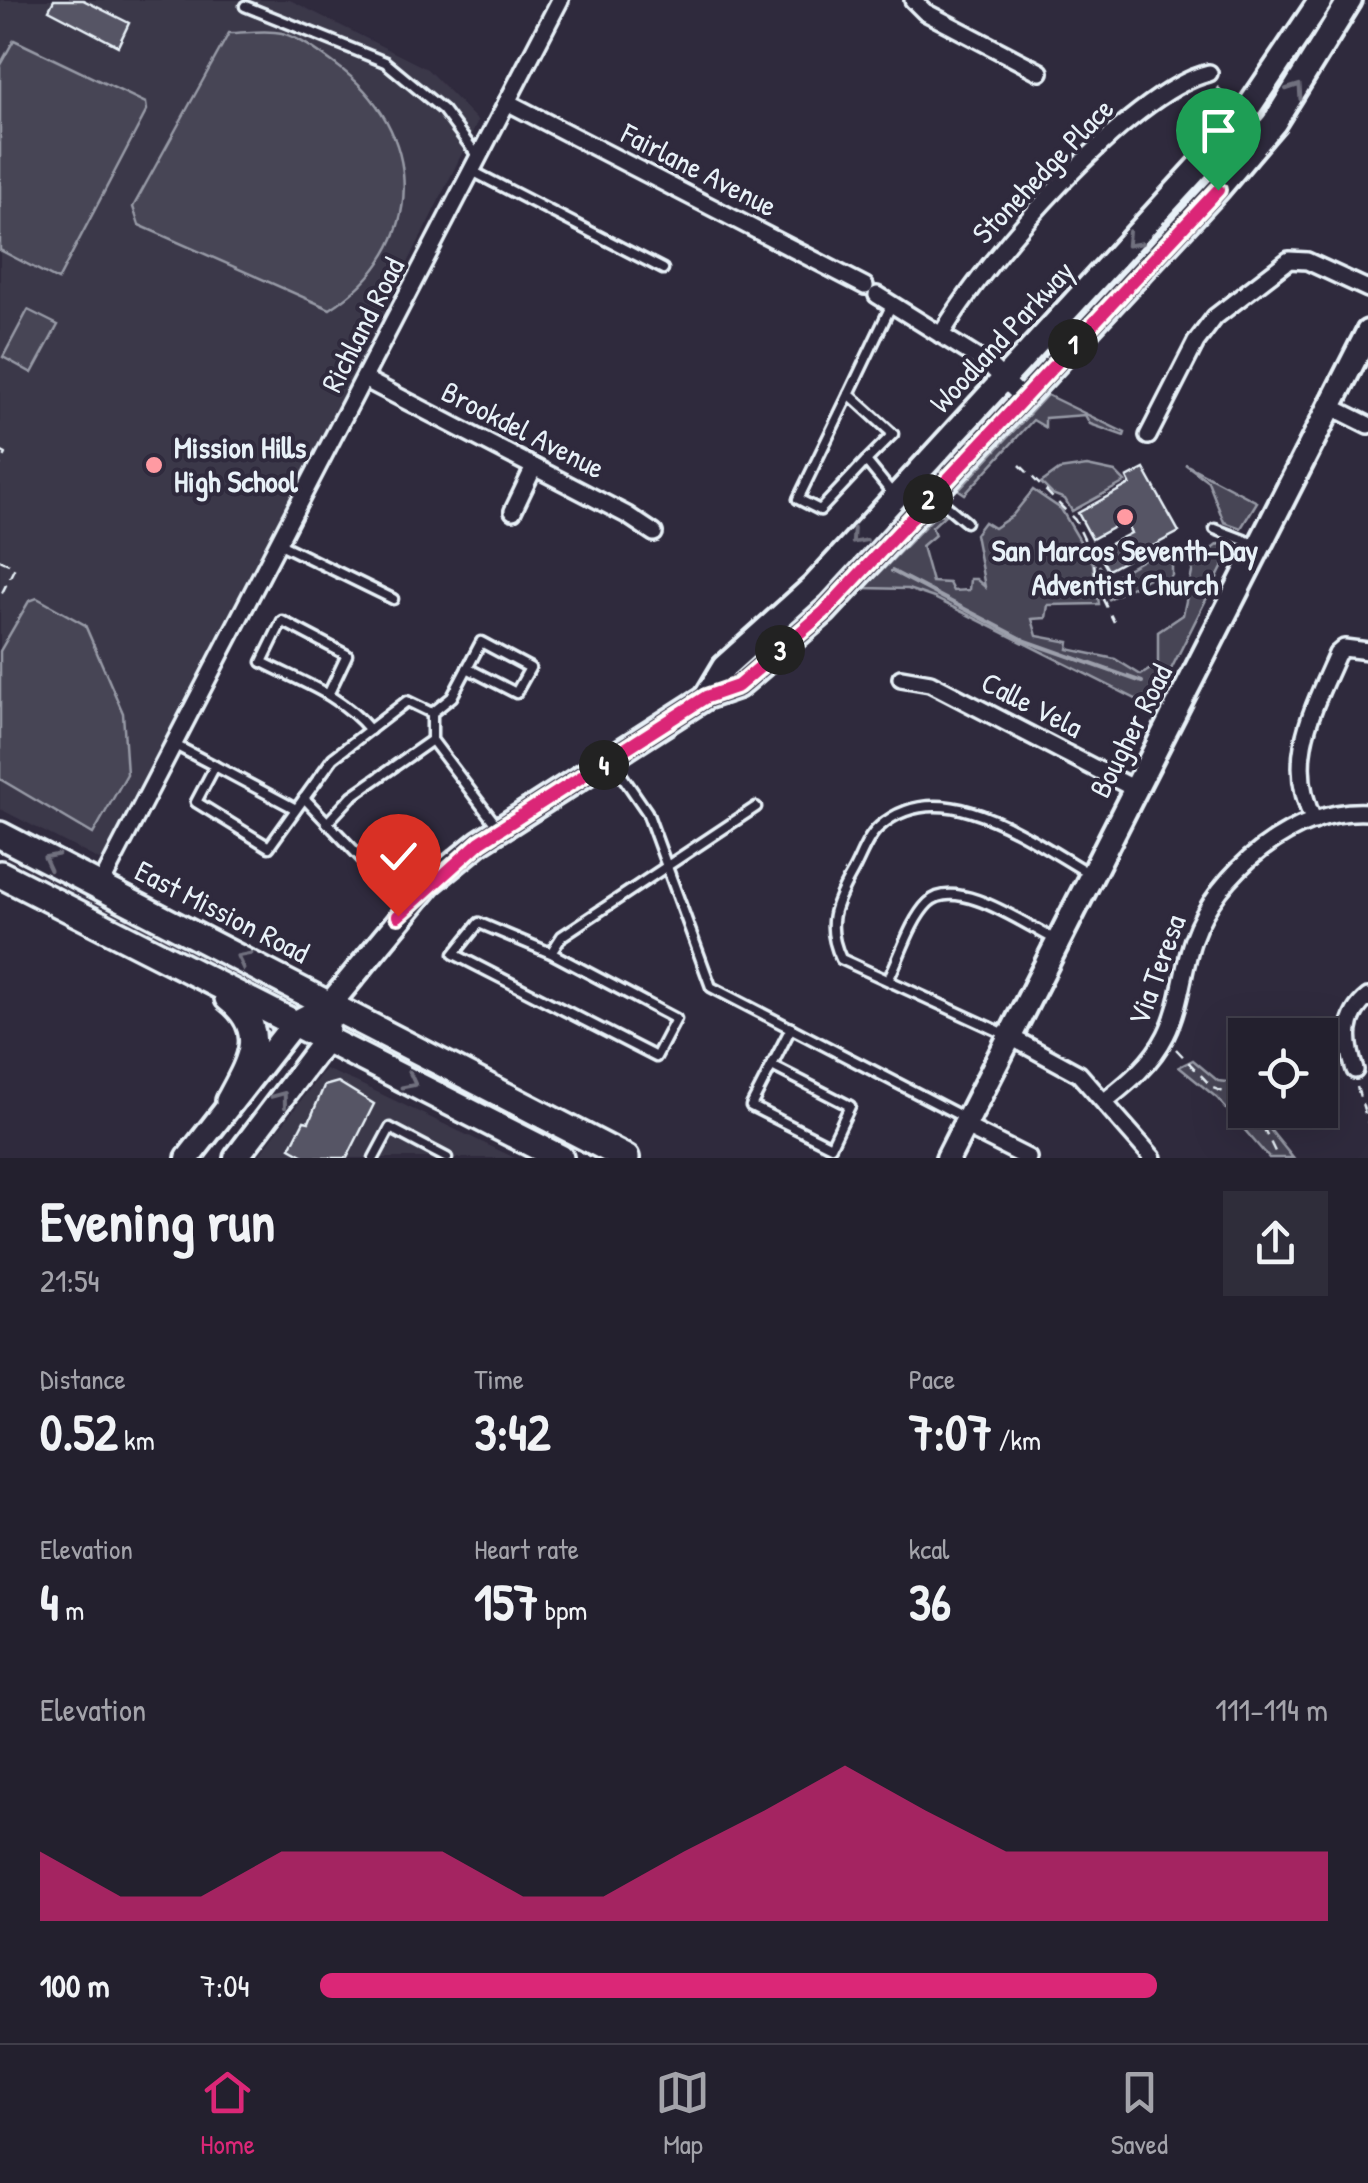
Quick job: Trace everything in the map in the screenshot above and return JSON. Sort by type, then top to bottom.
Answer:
[{"type":"main road","name":"Woodland Parkway","points":[[706,697],[724,667],[812,587],[1174,196],[1248,112],[1322,0]]},
{"type":"main road","name":"Woodland Parkway","points":[[188,1158],[228,1101],[294,1023],[330,1004],[418,896],[499,830],[706,697],[738,686],[824,612],[1274,123],[1350,0]]},
{"type":"main road","name":"Bougher Road","points":[[948,1158],[1368,332]]},
{"type":"main road","name":"East Mission Road","points":[[0,835],[626,1158]]},
{"type":"main road","points":[[0,874],[560,1158]]},
{"type":"main road","points":[[197,973],[238,1005],[254,1029],[254,1055],[228,1101]]},
{"type":"main road","points":[[236,1158],[326,1039],[330,1004]]},
{"type":"main road","points":[[494,1126],[504,1118],[594,1158]]},
{"type":"street","name":"Richland Road","points":[[100,886],[560,0]]},
{"type":"street","points":[[919,6],[939,0]]},
{"type":"street","points":[[919,6],[1040,72]]},
{"type":"street","name":"Stonehedge Place","points":[[941,335],[985,271],[1098,147],[1156,96],[1208,72]]},
{"type":"street","name":"Fairlane Avenue","points":[[507,102],[871,291],[941,335],[1022,397]]},
{"type":"street","points":[[1148,436],[1196,342],[1215,317],[1289,260],[1307,261],[1368,290]]},
{"type":"street","name":"Brookdel Avenue","points":[[366,380],[654,534]]},
{"type":"street","points":[[1332,406],[1368,424]]},
{"type":"street","points":[[513,511],[534,467]]},
{"type":"street","points":[[1314,821],[1302,797],[1302,734],[1337,654],[1344,648],[1368,651]]},
{"type":"street","name":"Calle Vela","points":[[901,678],[930,683],[1135,790]]},
{"type":"street","name":"Via Teresa","points":[[1104,1101],[1141,1072],[1165,1038],[1194,938],[1208,908],[1244,864],[1266,845],[1314,821],[1368,812]]},
{"type":"street","points":[[1355,1070],[1346,1043],[1360,1004],[1368,997]]},
{"type":"street","points":[[1009,1036],[1079,1074],[1152,1158]]},
{"type":"street","points":[[965,1123],[998,1151],[1028,1158]]},
{"type":"lane","points":[[245,6],[385,62],[443,110],[476,164],[663,269]]},
{"type":"lane","points":[[849,394],[893,434],[820,510],[798,499],[892,304]]},
{"type":"lane","points":[[866,460],[895,496]]},
{"type":"lane","points":[[932,494],[966,522]]},
{"type":"lane","points":[[1214,528],[1260,546]]},
{"type":"lane","points":[[280,544],[393,598]]},
{"type":"lane","points":[[328,695],[347,655],[282,621],[262,662],[328,695],[349,704],[370,730]]},
{"type":"lane","points":[[432,713],[452,697],[482,642],[530,668],[516,692],[468,668]]},
{"type":"lane","points":[[215,766],[196,802],[269,847],[333,758],[407,701],[432,713]]},
{"type":"lane","points":[[432,713],[432,740],[499,830]]},
{"type":"lane","points":[[326,822],[352,796],[432,740]]},
{"type":"lane","points":[[174,745],[296,809]]},
{"type":"lane","points":[[611,760],[647,812],[711,986],[965,1123]]},
{"type":"lane","points":[[304,798],[382,880]]},
{"type":"lane","points":[[1009,1036],[841,958],[830,936],[833,906],[877,828],[906,810],[941,805],[966,808],[1090,874]]},
{"type":"lane","points":[[552,953],[562,936],[756,807]]},
{"type":"lane","points":[[888,980],[926,905],[940,894],[964,894],[1056,940]]},
{"type":"lane","points":[[479,923],[552,953],[676,1018],[656,1057],[454,954],[479,923]]},
{"type":"lane","points":[[772,1066],[850,1106],[831,1146],[751,1106],[791,1028]]},
{"type":"lane","points":[[374,1158],[390,1128],[447,1158]]},
{"type":"path","points":[[1208,72],[1222,94],[1248,112]]},
{"type":"path","points":[[0,451],[6,454],[0,465]]},
{"type":"path","points":[[1020,464],[1074,520],[1094,560],[1096,586],[1114,622]]},
{"type":"path","points":[[0,560],[15,567],[0,597]]},
{"type":"path","points":[[1165,1038],[1212,1088],[1228,1094]]},
{"type":"path","points":[[1355,1070],[1368,1123]]},
{"type":"path","points":[[1264,1128],[1278,1158]]},
{"type":"shaded area","name":"Mission Hills High School","points":[[0,0],[290,0],[427,69],[478,121],[111,866],[0,809]]},
{"type":"shaded area","points":[[229,33],[282,33],[323,55],[365,91],[387,122],[400,155],[404,188],[399,222],[385,254],[362,283],[330,309],[139,225],[133,207]]},
{"type":"shaded area","points":[[14,40],[146,103],[147,110],[58,280],[0,250],[0,65]]},
{"type":"shaded area","points":[[28,310],[58,325],[32,373],[3,357]]},
{"type":"shaded area","points":[[1047,395],[1125,433],[1124,436],[1090,424],[1085,415],[1045,418],[1045,427],[1033,420],[965,494],[959,490]]},
{"type":"shaded area","points":[[1185,464],[1257,502],[1241,528],[1224,522],[1208,481]]},
{"type":"shaded area","points":[[1087,466],[1115,472],[1125,482],[1072,511],[1065,499],[1052,494],[1041,483],[1059,470]]},
{"type":"shaded area","points":[[1033,490],[1061,509],[1093,563],[1099,604],[1048,605],[1046,618],[1032,619],[1037,636],[1069,642],[1068,649],[1115,659],[1141,675],[1158,664],[1158,632],[1183,615],[1194,563],[1218,544],[1233,546],[1152,707],[934,598],[908,589],[865,588],[937,514],[945,515],[932,527],[935,535],[922,546],[932,582],[949,583],[953,591],[969,590],[970,579],[976,579],[985,587],[975,534],[984,522],[994,528],[1012,516]]},
{"type":"shaded area","points":[[1159,551],[1172,562],[1172,575],[1164,586],[1155,575],[1109,599],[1099,565],[1108,580]]},
{"type":"shaded area","points":[[37,598],[85,625],[123,713],[127,774],[93,834],[0,779],[0,651],[29,601]]},
{"type":"shaded area","points":[[1193,1060],[1218,1081],[1228,1082],[1228,1111],[1217,1098],[1179,1067]]},
{"type":"shaded area","points":[[325,1069],[356,1082],[515,1158],[257,1158]]},
{"type":"shaded area","points":[[1243,1128],[1269,1128],[1293,1158],[1269,1158]]},
{"type":"building","points":[[54,0],[83,0],[129,23],[118,46],[49,10]]},
{"type":"building","name":"San Marcos Seventh-Day Adventist Church","points":[[1144,469],[1179,532],[1108,570],[1097,551],[1131,533],[1125,521],[1092,539],[1078,513],[1130,484],[1127,478]]},
{"type":"building","points":[[338,1082],[374,1104],[347,1158],[308,1158],[290,1148],[304,1121],[309,1122],[324,1086]]},
{"type":"waterway","points":[[892,571],[1026,641],[1142,682]]},
{"type":"place","name":"Mission Hills High School","points":[[154,465]]},
{"type":"place","name":"San Marcos Seventh-Day Adventist Church","points":[[1125,517]]},
{"type":"route","points":[[398,916],[430,883],[480,842],[706,697],[738,686],[824,612],[1218,190]]}]
